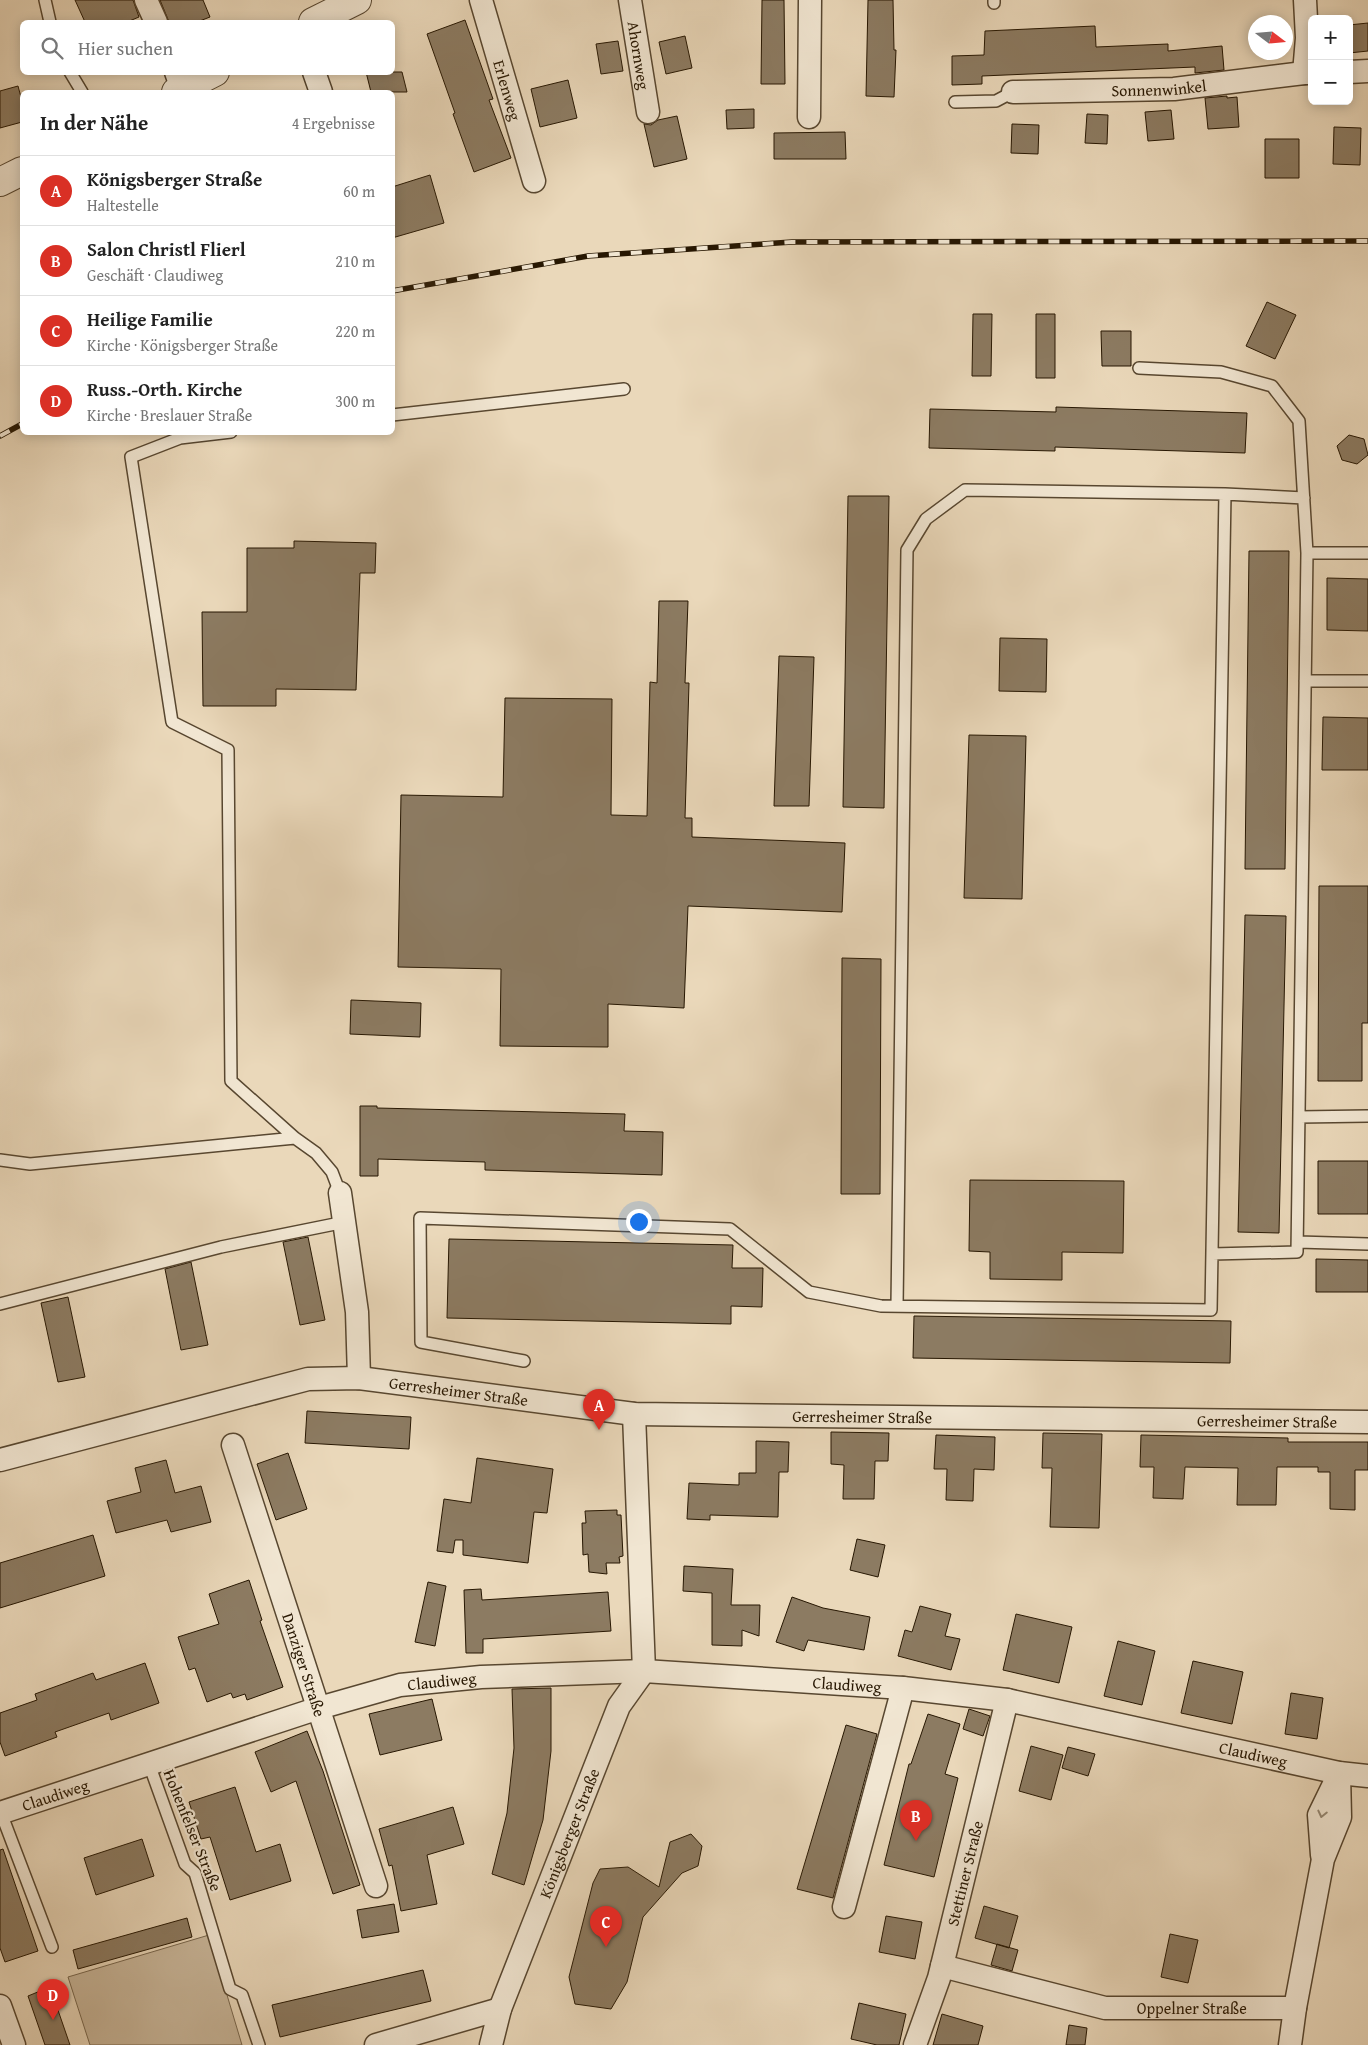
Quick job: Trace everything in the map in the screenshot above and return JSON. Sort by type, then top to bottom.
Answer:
[{"type":"street","points":[[146,0],[155,20]]},
{"type":"street","points":[[317,20],[357,0]]},
{"type":"street","name":"Erlenweg","points":[[481,0],[534,181]]},
{"type":"street","name":"Ahornweg","points":[[630,0],[648,112]]},
{"type":"street","points":[[810,0],[810,117]]},
{"type":"street","name":"Sonnenwinkel","points":[[1013,92],[1174,88],[1308,73],[1305,0]]},
{"type":"street","points":[[1353,72],[1368,71]]},
{"type":"street","points":[[178,85],[206,75]]},
{"type":"street","points":[[315,75],[320,90]]},
{"type":"street","points":[[0,182],[20,171]]},
{"type":"street","points":[[340,1193],[357,1312],[359,1378]]},
{"type":"street","name":"Gerresheimer Straße","points":[[0,1460],[308,1379],[359,1378],[634,1414],[1368,1422]]},
{"type":"street","points":[[634,1414],[644,1671]]},
{"type":"street","name":"Danziger Straße","points":[[233,1445],[376,1886]]},
{"type":"street","name":"Claudiweg","points":[[1,1813],[319,1708],[400,1685],[481,1677],[644,1671],[903,1688],[1007,1700],[1339,1773],[1368,1776]]},
{"type":"street","name":"Königsberger Straße","points":[[491,2045],[500,2009],[619,1706],[644,1671]]},
{"type":"street","name":"Claudiweg","points":[[844,1907],[903,1688]]},
{"type":"street","name":"Stettiner Straße","points":[[915,2045],[942,1966],[1007,1700]]},
{"type":"street","points":[[1290,2045],[1322,1858],[1319,1815],[1339,1773]]},
{"type":"street","name":"Oppelner Straße","points":[[942,1966],[1105,2008],[1295,2008]]},
{"type":"street","points":[[376,2045],[500,2009]]},
{"type":"street","points":[[1,2012],[14,2045]]},
{"type":"lane","points":[[45,0],[50,20]]},
{"type":"lane","points":[[72,75],[81,90]]},
{"type":"lane","points":[[955,102],[996,101],[1013,92]]},
{"type":"lane","points":[[1138,368],[1221,372],[1272,386],[1299,421],[1307,553],[1298,1252],[1212,1254]]},
{"type":"lane","points":[[395,415],[624,389]]},
{"type":"lane","points":[[206,435],[180,438],[131,457],[172,722],[228,750],[231,1081],[316,1153],[332,1172],[340,1193]]},
{"type":"lane","points":[[897,1306],[907,550],[926,519],[965,490],[1225,494],[1304,498]]},
{"type":"lane","points":[[524,1361],[421,1342],[420,1218],[730,1229],[810,1292],[881,1306],[1211,1310],[1225,494]]},
{"type":"lane","points":[[1307,553],[1368,553]]},
{"type":"lane","points":[[1306,681],[1368,681]]},
{"type":"lane","points":[[1299,1117],[1368,1116]]},
{"type":"lane","points":[[0,1160],[30,1164],[296,1138]]},
{"type":"lane","points":[[0,1304],[221,1247],[345,1222]]},
{"type":"lane","points":[[1298,1242],[1368,1244]]},
{"type":"lane","name":"Hohenfelser Straße","points":[[149,1764],[185,1864],[195,1873],[230,1989],[242,1995],[259,2045]]},
{"type":"lane","points":[[1,1813],[52,1947]]},
{"type":"shaded area","points":[[209,1935],[242,2045],[90,2045],[68,1977]]},
{"type":"building","points":[[75,0],[133,0],[139,17],[132,20],[84,20]]},
{"type":"building","points":[[160,0],[203,0],[210,17],[202,20],[168,20]]},
{"type":"building","points":[[762,0],[784,0],[785,84],[761,84]]},
{"type":"building","points":[[868,0],[893,0],[894,50],[896,50],[894,97],[866,96]]},
{"type":"building","points":[[465,20],[493,99],[489,100],[511,158],[474,172],[427,34]]},
{"type":"building","points":[[1368,23],[1368,51],[1353,53],[1353,25]]},
{"type":"building","points":[[1095,26],[1096,47],[1168,44],[1168,51],[1222,46],[1224,70],[1195,73],[1195,67],[982,76],[982,84],[952,85],[952,56],[984,55],[985,31]]},
{"type":"building","points":[[685,36],[692,68],[666,74],[659,42]]},
{"type":"building","points":[[618,41],[623,71],[601,74],[596,44]]},
{"type":"building","points":[[395,72],[402,72],[407,92],[395,92],[395,90],[370,90],[367,75],[395,75]]},
{"type":"building","points":[[568,80],[577,118],[540,127],[531,89]]},
{"type":"building","points":[[18,86],[20,94],[20,123],[0,128],[0,91]]},
{"type":"building","points":[[1227,96],[1227,98],[1237,97],[1239,127],[1208,129],[1205,98]]},
{"type":"building","points":[[754,109],[754,128],[727,129],[726,110]]},
{"type":"building","points":[[1171,110],[1174,139],[1148,141],[1145,112]]},
{"type":"building","points":[[1087,114],[1108,115],[1107,144],[1085,143]]},
{"type":"building","points":[[677,116],[687,159],[654,167],[644,124],[651,125],[658,120]]},
{"type":"building","points":[[1012,124],[1039,125],[1038,154],[1011,153]]},
{"type":"building","points":[[1334,127],[1361,128],[1360,165],[1333,164]]},
{"type":"building","points":[[845,132],[846,159],[774,159],[774,133]]},
{"type":"building","points":[[1265,139],[1299,139],[1299,178],[1265,178]]},
{"type":"building","points":[[430,175],[444,223],[395,237],[395,186]]},
{"type":"building","points":[[1267,302],[1296,315],[1275,359],[1246,346]]},
{"type":"building","points":[[973,314],[992,314],[991,376],[972,376]]},
{"type":"building","points":[[1036,314],[1055,314],[1055,378],[1036,378]]},
{"type":"building","points":[[1101,331],[1131,331],[1131,366],[1102,366]]},
{"type":"building","points":[[1056,407],[1247,413],[1245,453],[1055,447],[1055,451],[929,448],[930,409],[1056,412]]},
{"type":"building","points":[[1349,435],[1364,439],[1368,455],[1357,464],[1342,460],[1337,446]]},
{"type":"building","points":[[848,496],[889,496],[884,808],[843,807]]},
{"type":"building","points":[[294,541],[376,543],[375,573],[360,573],[356,690],[276,689],[276,706],[203,706],[202,612],[247,612],[247,548],[294,548]]},
{"type":"building","points":[[1249,551],[1289,551],[1285,869],[1245,869]]},
{"type":"building","points":[[1327,578],[1368,579],[1368,631],[1327,630]]},
{"type":"building","points":[[659,601],[688,601],[685,683],[689,683],[685,818],[692,818],[692,837],[845,843],[842,912],[688,906],[684,1008],[608,1004],[608,1047],[500,1046],[501,969],[398,967],[401,795],[503,797],[505,698],[612,699],[611,815],[647,816],[650,682],[657,683]]},
{"type":"building","points":[[1000,638],[1047,639],[1046,692],[999,691]]},
{"type":"building","points":[[779,656],[814,657],[809,806],[774,806]]},
{"type":"building","points":[[1323,717],[1368,718],[1368,770],[1322,770]]},
{"type":"building","points":[[969,735],[1026,736],[1022,899],[964,898]]},
{"type":"building","points":[[1319,886],[1368,886],[1368,1023],[1362,1023],[1362,1081],[1318,1081]]},
{"type":"building","points":[[1245,915],[1286,916],[1279,1233],[1238,1232]]},
{"type":"building","points":[[842,958],[881,959],[880,1194],[841,1194]]},
{"type":"building","points":[[351,1000],[421,1003],[420,1037],[350,1034]]},
{"type":"building","points":[[360,1106],[625,1114],[624,1131],[663,1132],[662,1175],[485,1170],[485,1162],[378,1159],[378,1176],[360,1176]]},
{"type":"building","points":[[1318,1161],[1368,1161],[1368,1214],[1318,1214]]},
{"type":"building","points":[[970,1180],[1124,1181],[1123,1253],[1062,1252],[1062,1280],[990,1279],[990,1252],[969,1251]]},
{"type":"building","points":[[308,1237],[325,1320],[300,1325],[283,1242]]},
{"type":"building","points":[[449,1239],[733,1245],[732,1268],[763,1268],[762,1307],[731,1306],[731,1324],[447,1318]]},
{"type":"building","points":[[1316,1259],[1368,1260],[1368,1292],[1316,1292]]},
{"type":"building","points":[[191,1262],[208,1345],[181,1350],[165,1269]]},
{"type":"building","points":[[68,1297],[85,1377],[58,1382],[41,1303]]},
{"type":"building","points":[[914,1316],[1231,1321],[1230,1363],[913,1358]]},
{"type":"building","points":[[307,1411],[411,1417],[409,1449],[305,1443]]},
{"type":"building","points":[[831,1432],[889,1433],[888,1461],[875,1461],[874,1499],[843,1499],[844,1465],[831,1464]]},
{"type":"building","points":[[1043,1433],[1102,1434],[1099,1528],[1050,1527],[1052,1468],[1042,1468]]},
{"type":"building","points":[[936,1435],[995,1437],[994,1470],[974,1469],[973,1501],[946,1500],[947,1469],[934,1469]]},
{"type":"building","points":[[1141,1435],[1288,1438],[1288,1442],[1368,1442],[1368,1470],[1355,1470],[1355,1510],[1330,1509],[1330,1472],[1318,1472],[1318,1467],[1277,1467],[1276,1505],[1237,1505],[1238,1468],[1185,1467],[1183,1499],[1153,1498],[1154,1467],[1140,1467]]},
{"type":"building","points":[[756,1441],[789,1442],[788,1472],[779,1472],[778,1517],[710,1515],[710,1520],[687,1519],[689,1483],[739,1485],[739,1473],[756,1473]]},
{"type":"building","points":[[288,1453],[307,1509],[276,1520],[257,1464]]},
{"type":"building","points":[[477,1458],[553,1469],[547,1513],[534,1512],[528,1563],[463,1555],[463,1540],[455,1540],[453,1553],[437,1551],[444,1499],[471,1503]]},
{"type":"building","points":[[166,1460],[175,1493],[201,1486],[211,1522],[171,1532],[167,1520],[116,1533],[107,1501],[141,1492],[135,1468]]},
{"type":"building","points":[[617,1510],[617,1515],[621,1515],[623,1556],[619,1557],[620,1563],[606,1563],[607,1574],[589,1572],[588,1554],[583,1555],[582,1523],[586,1523],[585,1511]]},
{"type":"building","points":[[93,1535],[105,1576],[0,1608],[0,1563]]},
{"type":"building","points":[[857,1539],[885,1545],[878,1577],[850,1570]]},
{"type":"building","points":[[684,1566],[733,1569],[731,1605],[760,1605],[759,1636],[742,1630],[742,1646],[712,1645],[712,1593],[683,1591]]},
{"type":"building","points":[[249,1580],[262,1620],[260,1621],[283,1687],[247,1700],[245,1694],[233,1698],[231,1693],[207,1702],[195,1668],[189,1670],[178,1637],[219,1624],[209,1594]]},
{"type":"building","points":[[428,1582],[446,1586],[435,1646],[415,1642]]},
{"type":"building","points":[[481,1589],[482,1600],[608,1592],[611,1631],[483,1639],[483,1653],[466,1653],[464,1590]]},
{"type":"building","points":[[792,1597],[823,1608],[870,1617],[864,1650],[808,1640],[804,1651],[776,1642]]},
{"type":"building","points":[[920,1606],[951,1614],[945,1636],[960,1639],[951,1670],[898,1656],[905,1630],[912,1632]]},
{"type":"building","points":[[1016,1614],[1072,1627],[1059,1683],[1003,1670]]},
{"type":"building","points":[[1118,1641],[1155,1651],[1142,1705],[1104,1696]]},
{"type":"building","points":[[1193,1661],[1243,1672],[1232,1724],[1181,1713]]},
{"type":"building","points":[[145,1663],[159,1703],[111,1720],[109,1713],[55,1732],[57,1737],[5,1756],[0,1742],[0,1713],[37,1700],[35,1694],[93,1673],[96,1680]]},
{"type":"building","points":[[551,1688],[551,1751],[543,1820],[524,1885],[492,1874],[507,1813],[514,1748],[512,1689]]},
{"type":"building","points":[[1291,1693],[1323,1698],[1317,1739],[1285,1734]]},
{"type":"building","points":[[432,1699],[442,1740],[380,1755],[369,1714]]},
{"type":"building","points":[[969,1709],[990,1716],[983,1736],[963,1729]]},
{"type":"building","points":[[928,1714],[960,1724],[945,1774],[958,1778],[934,1877],[884,1865],[909,1764],[911,1764]]},
{"type":"building","points":[[846,1725],[877,1734],[833,1898],[797,1889]]},
{"type":"building","points":[[307,1731],[323,1771],[360,1885],[333,1894],[296,1781],[271,1792],[255,1752]]},
{"type":"building","points":[[1031,1746],[1063,1755],[1051,1800],[1019,1791]]},
{"type":"building","points":[[1068,1747],[1095,1754],[1088,1776],[1062,1768]]},
{"type":"building","points":[[235,1787],[256,1852],[280,1844],[291,1881],[230,1900],[210,1837],[201,1839],[189,1802]]},
{"type":"building","points":[[453,1807],[464,1844],[427,1855],[437,1904],[401,1911],[392,1865],[389,1866],[379,1829]]},
{"type":"building","points":[[691,1834],[702,1846],[698,1866],[682,1873],[643,1917],[627,1982],[611,2009],[575,2004],[569,1977],[593,1883],[600,1869],[628,1867],[659,1887],[670,1842]]},
{"type":"building","points":[[142,1839],[154,1876],[96,1895],[84,1858]]},
{"type":"building","points":[[3,1849],[38,1951],[5,1962],[0,1948],[0,1850]]},
{"type":"building","points":[[394,1904],[399,1932],[362,1938],[357,1910]]},
{"type":"building","points":[[984,1906],[1018,1916],[1009,1948],[975,1938]]},
{"type":"building","points":[[886,1916],[922,1922],[915,1959],[879,1952]]},
{"type":"building","points":[[187,1918],[192,1937],[78,1969],[73,1950]]},
{"type":"building","points":[[1170,1934],[1198,1940],[1188,1983],[1161,1977]]},
{"type":"building","points":[[997,1944],[1018,1950],[1012,1971],[991,1965]]},
{"type":"building","points":[[423,1970],[431,2001],[280,2037],[272,2005]]},
{"type":"building","points":[[50,1987],[70,2045],[45,2045],[28,1996]]},
{"type":"building","points":[[859,2003],[906,2014],[899,2045],[877,2045],[851,2039]]},
{"type":"building","points":[[942,2014],[983,2026],[978,2045],[933,2045]]},
{"type":"building","points":[[1069,2025],[1087,2028],[1085,2045],[1066,2045]]},
{"type":"railway","points":[[395,290],[588,256],[792,242],[1368,241]]},
{"type":"railway","points":[[0,436],[20,425]]},
{"type":"place","name":"Königsberger Straße","points":[[599,1430]]},
{"type":"place","name":"Salon Christl Flierl","points":[[916,1841]]},
{"type":"place","name":"Heilige Familie","points":[[606,1947]]},
{"type":"place","name":"Russ.-Orth. Kirche","points":[[53,2020]]}]
